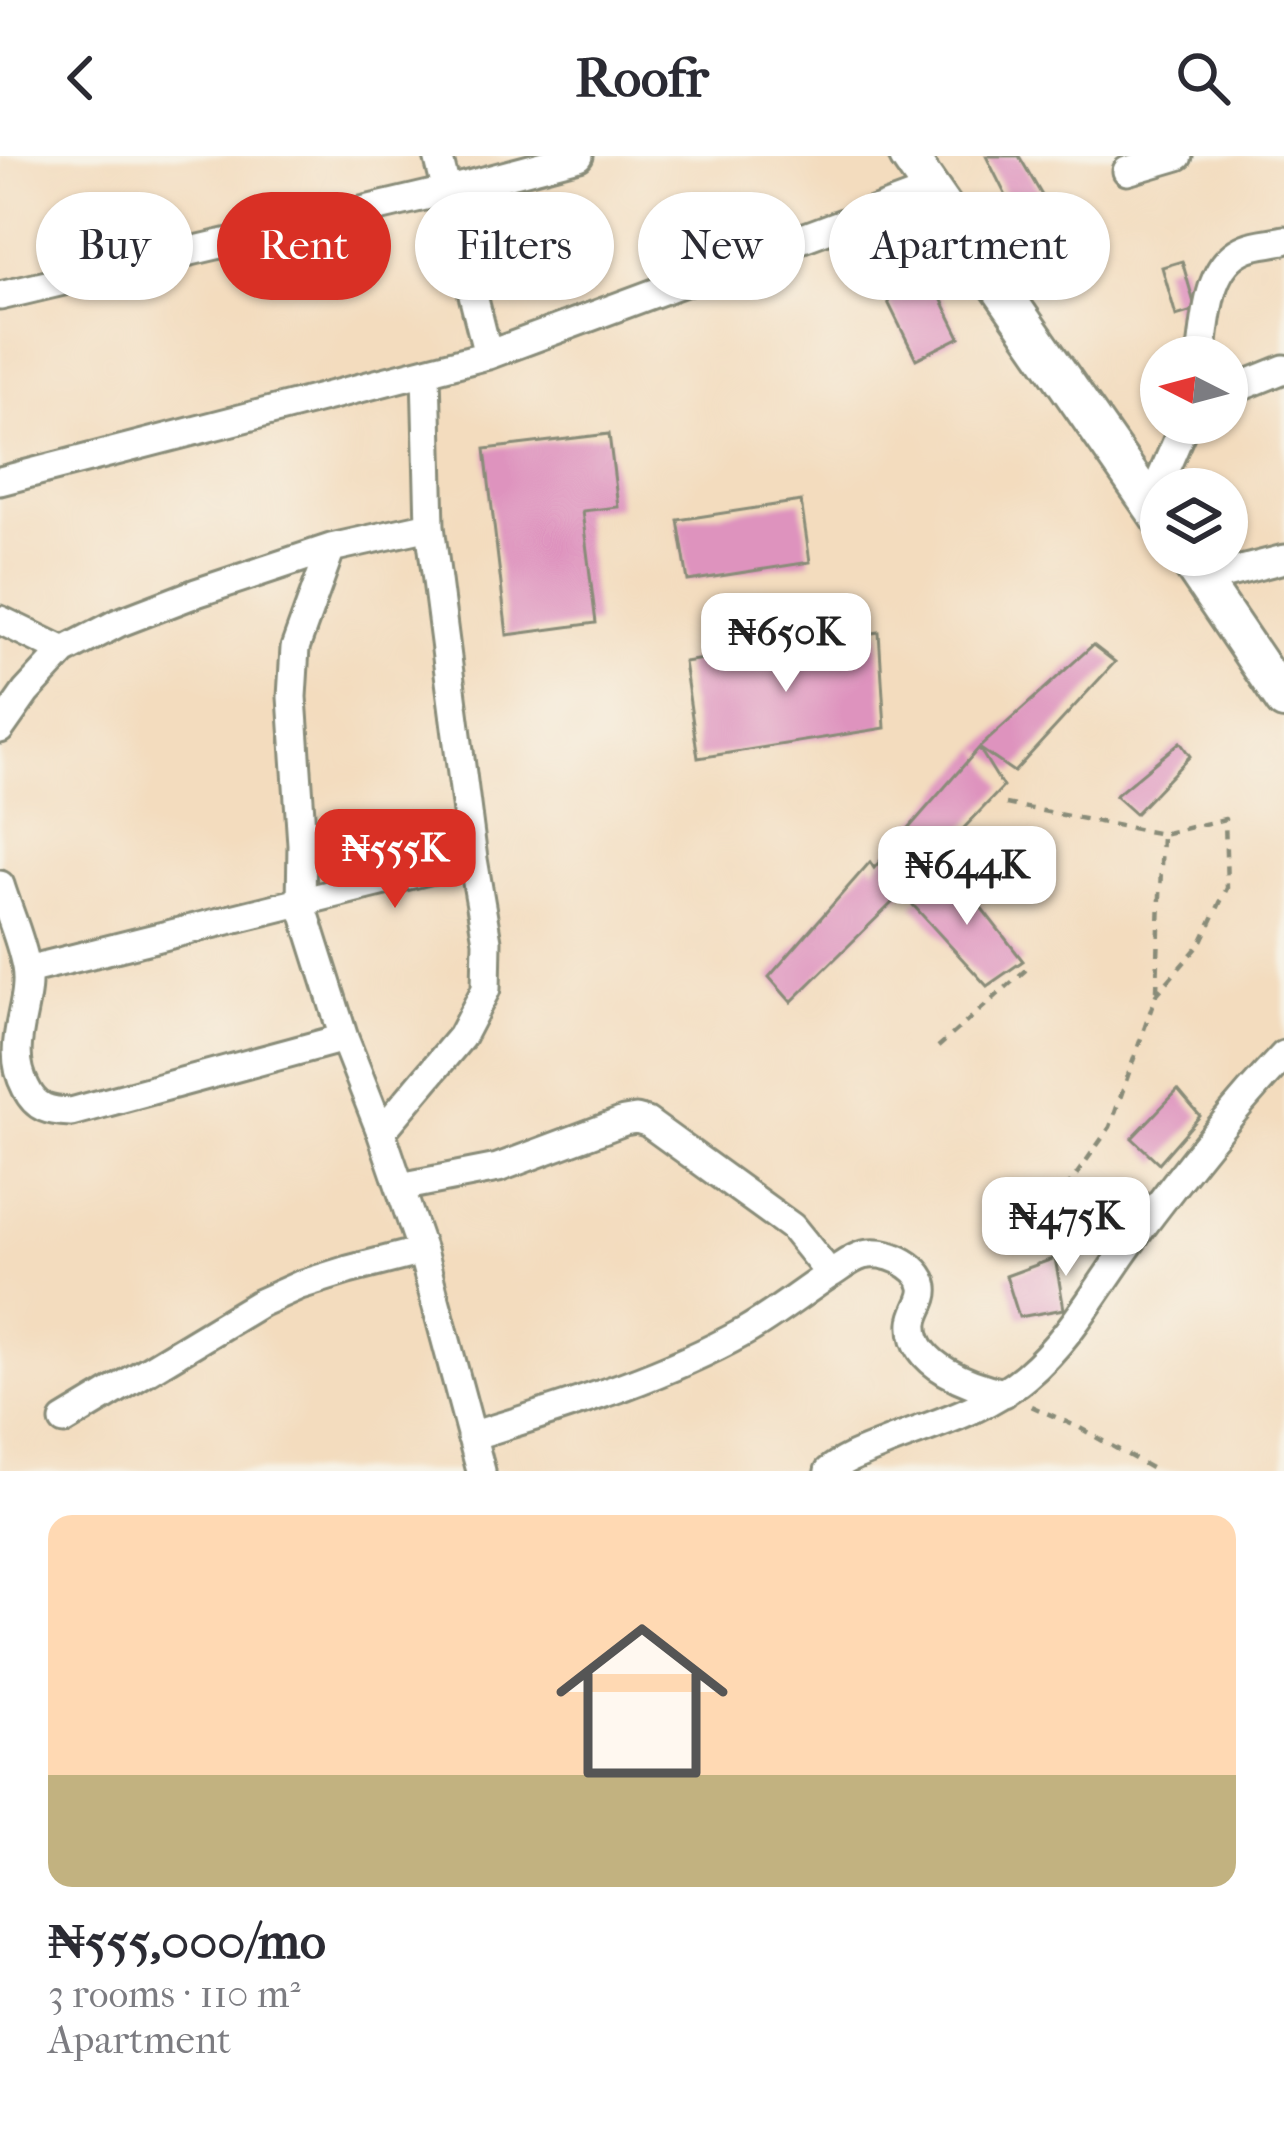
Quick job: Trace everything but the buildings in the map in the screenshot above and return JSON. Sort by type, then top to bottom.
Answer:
[{"type":"main road","points":[[908,156],[1140,489]]},
{"type":"main road","points":[[1199,576],[1284,700]]},
{"type":"street","points":[[438,156],[488,355]]},
{"type":"street","points":[[0,296],[579,156]]},
{"type":"street","points":[[1127,171],[1178,156]]},
{"type":"street","points":[[0,481],[488,355],[932,190]]},
{"type":"street","points":[[1205,336],[1215,280],[1226,260],[1246,248],[1284,240]]},
{"type":"street","points":[[1248,384],[1284,369]]},
{"type":"street","points":[[381,1132],[460,1037],[486,989],[488,941],[430,526],[426,373]]},
{"type":"street","points":[[0,729],[64,651],[137,615],[331,548],[430,526]]},
{"type":"street","points":[[331,548],[295,648],[292,697],[301,902],[344,1038],[422,1251],[481,1471]]},
{"type":"street","points":[[1248,562],[1284,559]]},
{"type":"street","points":[[0,620],[64,651]]},
{"type":"street","points":[[27,970],[473,859]]},
{"type":"street","points":[[0,885],[27,970],[17,1040],[19,1075],[33,1102],[49,1111],[71,1112],[344,1038]]},
{"type":"street","points":[[829,1471],[970,1411],[1004,1394],[1030,1373],[1061,1342],[1133,1239],[1242,1100],[1284,1055]]},
{"type":"street","points":[[400,1186],[498,1168],[624,1121],[647,1122],[792,1227],[830,1274]]},
{"type":"street","points":[[64,1421],[260,1303],[348,1270],[422,1251]]},
{"type":"street","points":[[471,1436],[602,1396],[683,1363],[870,1254],[910,1265],[918,1272],[924,1299],[914,1322],[915,1336],[925,1354],[949,1374],[1004,1394]]},
{"type":"path","points":[[1006,804],[1162,834],[1225,819],[1227,888],[1201,943],[1156,995]]},
{"type":"path","points":[[1039,1264],[1038,1229],[1110,1127],[1156,995],[1162,834]]},
{"type":"path","points":[[938,1047],[1029,967]]},
{"type":"path","points":[[1004,1394],[1080,1428],[1156,1471]]}]
